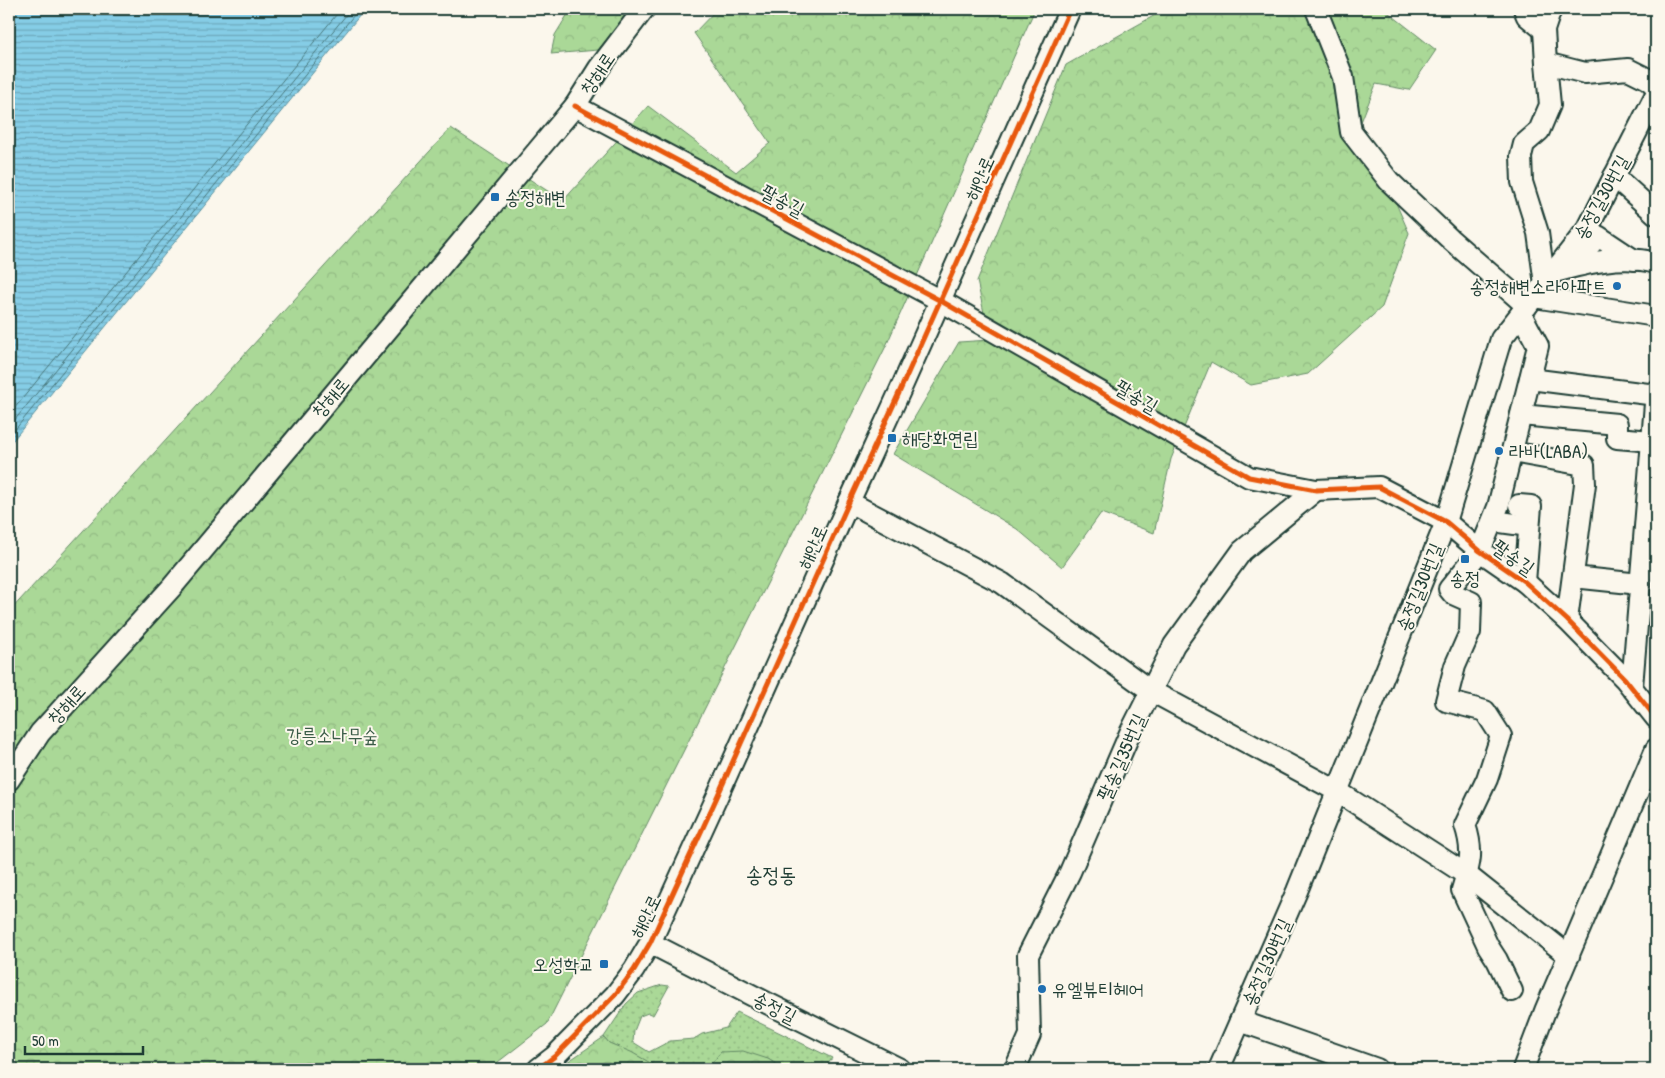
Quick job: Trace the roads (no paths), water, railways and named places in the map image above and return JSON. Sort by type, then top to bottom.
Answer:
[{"type":"street","name":"창해로","points":[[9,780],[40,733],[172,587],[575,106],[598,68],[644,9]]},
{"type":"street","name":"해안로","points":[[538,1069],[562,1050],[616,995],[650,943],[718,797],[1070,9]]},
{"type":"street","points":[[1316,9],[1343,77],[1351,132],[1389,181],[1450,239],[1542,290],[1656,316]]},
{"type":"street","points":[[1524,9],[1527,16],[1544,30]]},
{"type":"street","points":[[1512,991],[1488,946],[1462,890],[1470,866],[1471,842],[1465,825],[1487,779],[1501,736],[1485,711],[1446,701],[1455,666],[1470,632],[1471,602],[1453,594],[1450,589],[1480,552],[1493,521],[1538,346],[1542,290],[1538,233],[1522,182],[1521,156],[1524,144],[1540,131],[1550,105],[1544,30],[1551,9]]},
{"type":"street","points":[[1546,63],[1585,73],[1628,69],[1648,79],[1656,87]]},
{"type":"street","name":"송정길30번길","points":[[1219,1069],[1297,891],[1446,522],[1501,339],[1542,290],[1588,228],[1656,94]]},
{"type":"street","name":"팔송길","points":[[575,106],[941,300],[1250,478],[1316,490],[1379,487],[1446,522],[1480,552],[1525,582],[1567,620],[1632,687],[1656,718]]},
{"type":"street","points":[[1614,176],[1656,214]]},
{"type":"street","points":[[1542,290],[1597,260],[1644,260],[1656,263]]},
{"type":"street","points":[[1530,379],[1656,395]]},
{"type":"street","points":[[1632,687],[1656,391]]},
{"type":"street","points":[[1521,415],[1617,424],[1617,438],[1652,441]]},
{"type":"street","points":[[1512,452],[1584,465],[1585,484],[1567,620]]},
{"type":"street","name":"팔송길35번길","points":[[1015,1069],[1030,1035],[1028,955],[1070,872],[1130,733],[1174,645],[1242,552],[1316,490]]},
{"type":"street","points":[[849,502],[1002,583],[1151,692],[1338,791],[1467,875],[1569,956]]},
{"type":"street","points":[[1519,505],[1531,506],[1525,582]]},
{"type":"street","points":[[1493,521],[1529,526]]},
{"type":"street","points":[[1573,578],[1640,584]]},
{"type":"street","points":[[1523,1069],[1656,749]]},
{"type":"street","name":"송정길","points":[[650,943],[900,1069]]},
{"type":"street","points":[[1240,1021],[1378,1069]]},
{"type":"water","points":[[9,9],[365,9],[9,445]]},
{"type":"place","name":"송정해변","points":[[495,197]]},
{"type":"place","name":"송정해변소라아파트","points":[[1617,286]]},
{"type":"place","name":"해당화연립","points":[[892,438]]},
{"type":"place","name":"라바(LABA)","points":[[1499,451]]},
{"type":"place","name":"송정","points":[[1465,559]]},
{"type":"place","name":"오성학교","points":[[604,964]]},
{"type":"place","name":"유엘뷰티헤어","points":[[1042,989]]},
{"type":"district","name":"송정동","points":[[771,874]]},
{"type":"park label","name":"강릉소나무숲","points":[[332,735]]}]
